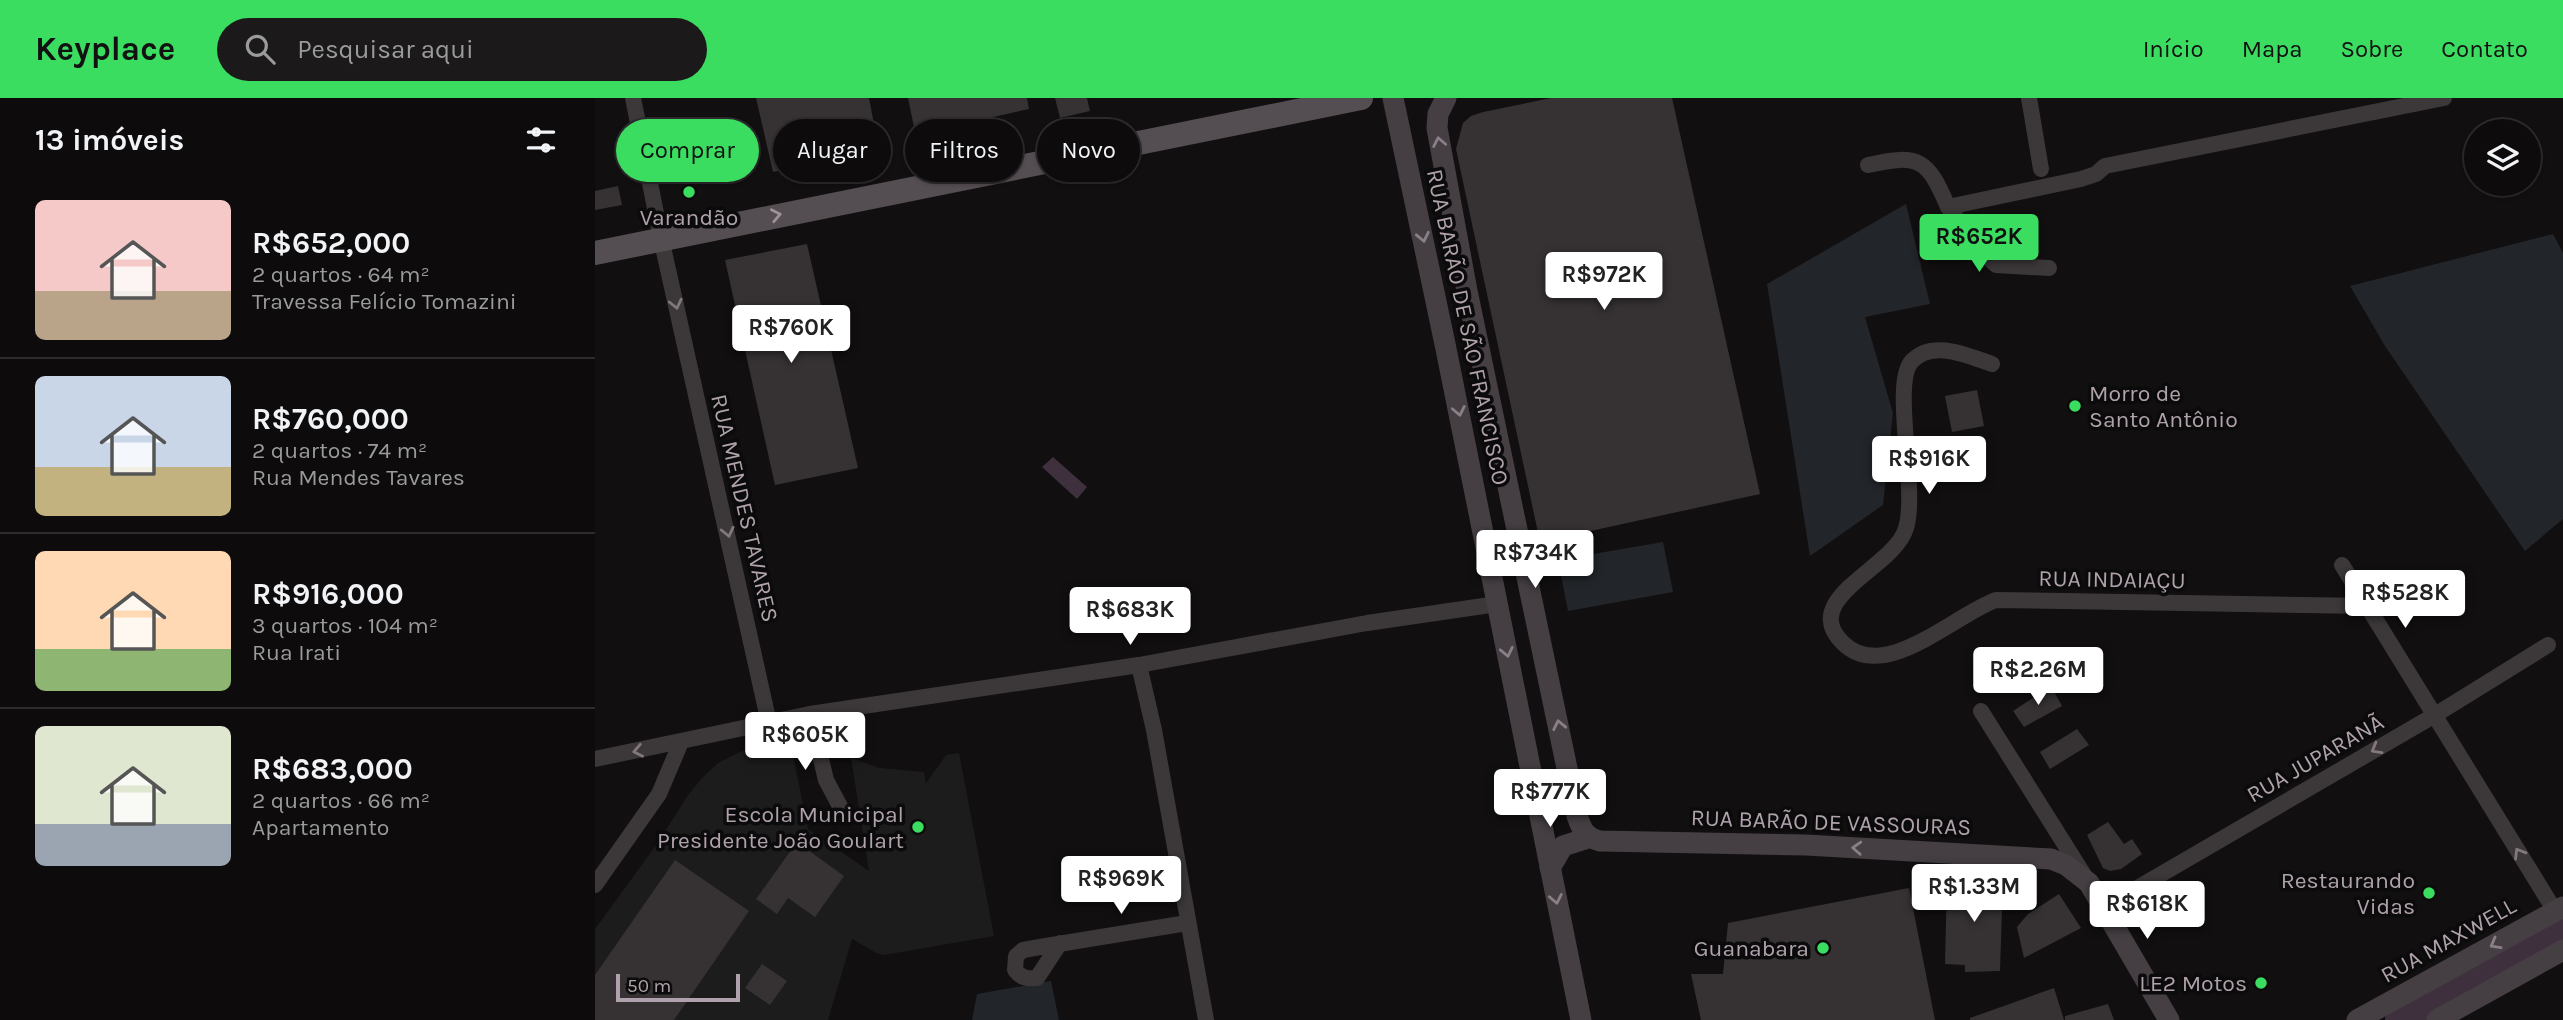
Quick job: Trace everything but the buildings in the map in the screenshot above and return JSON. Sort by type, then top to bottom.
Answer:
[{"type":"main road","points":[[595,253],[1361,98]]},
{"type":"street","name":"RUA MENDES TAVARES","points":[[633,98],[661,238],[769,723]]},
{"type":"street","name":"RUA BARÃO DE SÃO FRANCISCO","points":[[1393,98],[1581,1020]]},
{"type":"street","name":"RUA BARÃO DE SÃO FRANCISCO","points":[[1446,98],[1438,114],[1437,128],[1467,291],[1577,816]]},
{"type":"street","points":[[2029,98],[2041,169]]},
{"type":"street","points":[[1948,207],[2081,179],[2095,174],[2105,166],[2444,98]]},
{"type":"street","points":[[1868,165],[1896,158],[1923,166],[1937,180],[1948,207],[1980,251],[1996,265],[2049,268]]},
{"type":"street","name":"RUA INDAIAÇU","points":[[1992,365],[1958,353],[1937,350],[1921,353],[1904,372],[1903,392],[1911,490],[1906,531],[1878,565],[1841,593],[1831,611],[1832,628],[1843,643],[1869,656],[1885,657],[1909,648],[1977,607],[1996,600],[2369,606]]},
{"type":"street","points":[[2342,565],[2559,909]]},
{"type":"street","points":[[595,759],[810,714],[1139,665],[1367,623],[1497,604],[1517,602],[1531,629],[1541,641]]},
{"type":"street","name":"RUA JUPARANÃ","points":[[2103,908],[2435,715],[2548,645]]},
{"type":"street","points":[[1139,665],[1154,730],[1206,1020]]},
{"type":"street","points":[[1981,711],[2089,883],[2169,1020]]},
{"type":"street","points":[[810,714],[826,780],[843,812]]},
{"type":"street","points":[[595,885],[659,794],[681,742]]},
{"type":"street","points":[[1542,825],[1561,828],[1577,816],[1588,838],[1563,846],[1550,868]]},
{"type":"street","name":"RUA BARÃO DE VASSOURAS","points":[[1588,838],[1600,841],[1806,845],[2033,856],[2066,865],[2089,883]]},
{"type":"street","name":"RUA MAXWELL","points":[[2357,1020],[2559,909]]},
{"type":"street","points":[[1060,943],[1187,923]]},
{"type":"street","points":[[2437,1020],[2563,950]]},
{"type":"shaded area","points":[[1906,204],[1930,304],[1865,317],[1893,413],[1883,505],[1810,556],[1767,284]]},
{"type":"shaded area","points":[[2553,234],[2563,253],[2563,519],[2525,551],[2385,346],[2350,286]]},
{"type":"shaded area","points":[[1053,457],[1087,487],[1077,499],[1042,467]]},
{"type":"shaded area","points":[[1663,542],[1673,592],[1568,611],[1558,560]]},
{"type":"shaded area","points":[[789,735],[808,829],[869,871],[851,758],[880,768],[924,772],[926,783],[946,755],[959,753],[994,936],[884,955],[852,939],[828,1020],[595,1020],[595,929],[703,777],[718,763],[740,752],[766,740]]},
{"type":"shaded area","points":[[1051,981],[1059,1020],[972,1020],[977,994]]},
{"type":"waterway","points":[[2400,1020],[2563,931]]},
{"type":"place","name":"Varandão","points":[[689,192]]},
{"type":"place","name":"Morro de Santo Antônio","points":[[2075,406]]},
{"type":"place","name":"Escola Municipal Presidente João Goulart","points":[[918,827]]},
{"type":"place","name":"Restaurando Vidas","points":[[2429,893]]},
{"type":"place","name":"Guanabara","points":[[1823,948]]},
{"type":"place","name":"LE2 Motos","points":[[2261,983]]}]
